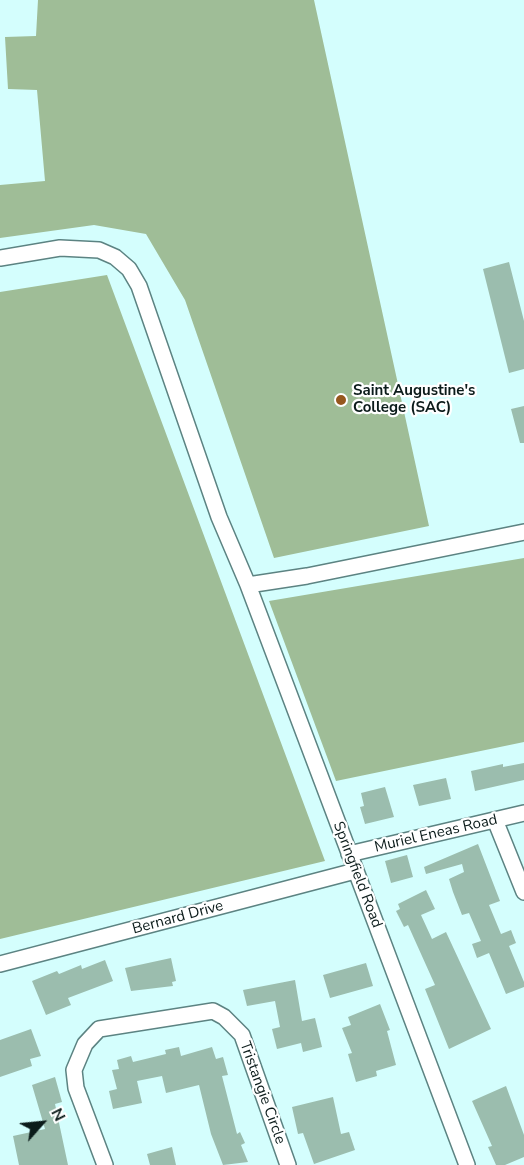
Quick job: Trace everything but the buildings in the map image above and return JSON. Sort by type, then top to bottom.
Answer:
[{"type":"street","name":"Springfield Road","points":[[0,258],[79,247],[99,250],[115,257],[129,269],[147,307],[219,517],[248,585],[467,1165]]},
{"type":"street","points":[[248,585],[307,576],[524,532]]},
{"type":"street","name":"Muriel Eneas Road","points":[[349,854],[524,813]]},
{"type":"street","points":[[495,820],[524,892]]},
{"type":"street","name":"Bernard Drive","points":[[0,964],[355,871]]},
{"type":"street","name":"Tristangie Circle","points":[[105,1165],[76,1088],[74,1070],[85,1044],[99,1029],[213,1011],[224,1017],[242,1035],[288,1165]]},
{"type":"green space","points":[[38,0],[314,0],[429,526],[274,558],[185,300],[146,234],[94,225],[0,238],[0,185],[45,181],[37,90],[8,89],[5,37],[36,36]]},
{"type":"green space","points":[[107,275],[325,861],[0,939],[0,292]]},
{"type":"green space","points":[[524,558],[524,742],[336,781],[269,601]]},
{"type":"place","name":"Saint Augustine's College (SAC)","points":[[341,400]]}]
